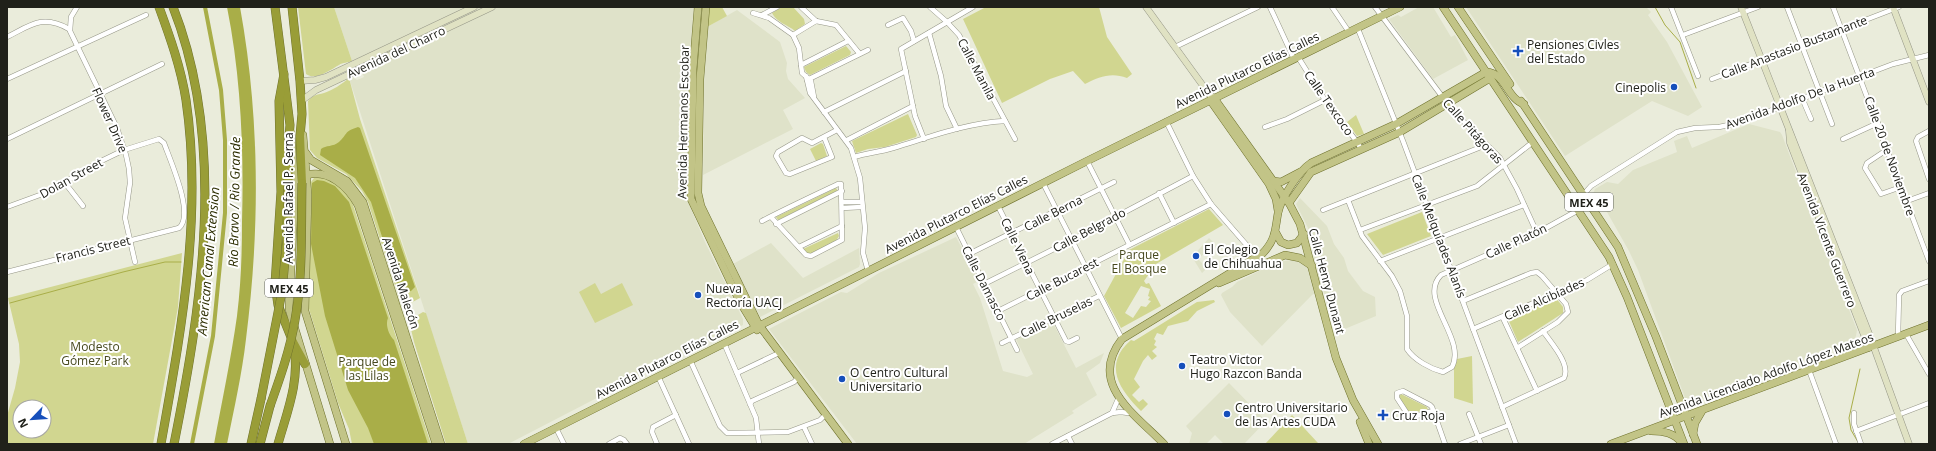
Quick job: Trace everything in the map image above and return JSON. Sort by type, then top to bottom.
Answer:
[{"type":"highway","points":[[159,7],[175,54],[185,99],[189,135],[191,183],[191,238],[184,310],[161,444]]},
{"type":"highway","points":[[173,7],[188,50],[199,97],[204,163],[201,266],[197,318],[174,444]]},
{"type":"highway","name":"MEX 45","points":[[275,7],[290,125]]},
{"type":"highway","name":"MEX 45","points":[[292,7],[296,34],[302,114]]},
{"type":"highway","points":[[284,74],[279,101],[281,192],[275,279],[278,305],[293,342],[305,364]]},
{"type":"highway","name":"Avenida Rafael P. Serna","points":[[260,444],[270,406],[286,362],[296,314],[299,281],[302,183],[300,136],[302,114]]},
{"type":"highway","name":"Avenida Rafael P. Serna","points":[[251,444],[277,324],[283,286],[287,238],[288,149],[290,125]]},
{"type":"highway","points":[[278,444],[295,384],[296,370],[293,342]]},
{"type":"main road","name":"Avenida Hermanos Escobar","points":[[698,7],[693,69],[691,199],[747,316],[779,353],[848,444]]},
{"type":"main road","name":"Avenida Hermanos Escobar","points":[[706,7],[702,48],[699,111],[698,194],[701,206],[757,326]]},
{"type":"main road","name":"Avenida Plutarco Elías Calles","points":[[524,444],[1211,98],[1358,29],[1400,7]]},
{"type":"main road","name":"MEX 45","points":[[1443,7],[1605,249],[1613,264],[1683,444]]},
{"type":"main road","name":"MEX 45","points":[[1458,7],[1618,247],[1625,261],[1697,444]]},
{"type":"main road","points":[[1164,444],[1131,411],[1112,386],[1110,368],[1114,352],[1122,339],[1257,257],[1267,249],[1276,233],[1278,211],[1311,172],[1400,132],[1486,72],[1495,74],[1516,100],[1524,104]]},
{"type":"main road","points":[[1274,181],[1281,182],[1300,172],[1311,163],[1487,80],[1491,80]]},
{"type":"main road","points":[[1497,89],[1499,82],[1505,85]]},
{"type":"main road","name":"Calle Henry Dunant","points":[[1211,98],[1287,200],[1304,234],[1336,358],[1350,394],[1378,444]]},
{"type":"main road","name":"Calle Henry Dunant","points":[[1211,98],[1269,184],[1276,199],[1278,211]]},
{"type":"main road","name":"MEX 45","points":[[302,114],[307,175],[305,311],[346,444]]},
{"type":"main road","name":"MEX 45","points":[[290,125],[295,190],[293,247],[288,303],[291,320],[330,444]]},
{"type":"main road","points":[[1522,125],[1529,128],[1539,141],[1547,139]]},
{"type":"main road","name":"Avenida Malecón","points":[[306,153],[311,160],[347,181],[362,202],[441,444]]},
{"type":"main road","points":[[692,160],[694,168],[694,198],[696,204],[701,206]]},
{"type":"main road","points":[[1287,200],[1300,172]]},
{"type":"main road","name":"Avenida Malecón","points":[[307,175],[316,173],[335,180],[351,193],[358,205],[436,444]]},
{"type":"main road","points":[[1276,233],[1281,242],[1288,246],[1297,243],[1304,234]]},
{"type":"main road","points":[[1605,249],[1615,252],[1618,247]]},
{"type":"main road","points":[[1210,286],[1285,255],[1300,258],[1312,266]]},
{"type":"main road","points":[[717,256],[722,257],[734,281],[738,283]]},
{"type":"main road","points":[[1613,264],[1619,261],[1625,261]]},
{"type":"main road","name":"Avenida Licenciado Adolfo López Mateos","points":[[1611,444],[1929,325]]},
{"type":"main road","points":[[1693,434],[1695,423],[1702,410]]},
{"type":"main road","points":[[1360,414],[1359,420],[1369,444]]},
{"type":"main road","points":[[1646,431],[1669,433],[1678,438],[1683,444]]},
{"type":"street","points":[[7,37],[45,21],[58,23],[69,29],[71,17],[77,7]]},
{"type":"street","name":"Avenida del Charro","points":[[300,81],[315,80],[326,77],[474,7]]},
{"type":"street","name":"Avenida del Charro","points":[[301,101],[316,90],[492,7]]},
{"type":"street","points":[[762,15],[777,7]]},
{"type":"street","points":[[801,7],[816,21],[836,25],[859,53]]},
{"type":"street","name":"Calle Manila","points":[[930,7],[948,22],[967,48],[1015,139]]},
{"type":"street","points":[[924,139],[916,120],[901,51],[904,46],[973,7]]},
{"type":"street","name":"Calle Henry Dunant","points":[[1146,7],[1211,98]]},
{"type":"street","points":[[1175,47],[1258,7]]},
{"type":"street","name":"Calle Texcoco","points":[[1270,7],[1296,58],[1361,149]]},
{"type":"street","points":[[1332,7],[1349,32]]},
{"type":"street","name":"Calle Pitágoras","points":[[1375,7],[1445,100],[1505,165],[1537,233]]},
{"type":"street","points":[[1671,7],[1698,76]]},
{"type":"street","points":[[1683,35],[1742,10],[1758,7]]},
{"type":"street","points":[[1787,7],[1832,124]]},
{"type":"street","name":"Calle 20 de Noviembre","points":[[1833,7],[1888,149],[1929,261]]},
{"type":"street","points":[[1895,8],[1929,102]]},
{"type":"street","name":"Calle Anastasio Bustamante","points":[[1712,79],[1895,8]]},
{"type":"street","name":"Avenida Vicente Guerrero","points":[[1742,10],[1789,131],[1788,137],[1792,149],[1909,444]]},
{"type":"street","points":[[753,12],[762,15],[793,35],[799,48],[802,73],[807,78],[810,92],[837,130],[847,140],[851,148],[860,178],[865,228],[862,252],[868,271]]},
{"type":"street","points":[[7,79],[146,15]]},
{"type":"street","points":[[888,25],[903,18],[916,40]]},
{"type":"street","points":[[793,35],[816,21]]},
{"type":"street","name":"Flower Drive","points":[[69,29],[117,128],[124,150],[130,174],[125,218],[135,262]]},
{"type":"street","name":"Calle Melquíades Alanís","points":[[1358,29],[1400,132],[1516,444]]},
{"type":"street","points":[[929,33],[941,76],[946,106],[957,129]]},
{"type":"street","points":[[802,65],[848,41]]},
{"type":"street","points":[[807,78],[868,50]]},
{"type":"street","name":"Avenida Adolfo De la Huerta","points":[[1578,208],[1584,194],[1591,186],[1673,134],[1695,128],[1729,126],[1860,76],[1912,58],[1929,54]]},
{"type":"street","points":[[7,139],[162,64]]},
{"type":"street","points":[[824,112],[906,71]]},
{"type":"street","points":[[1802,98],[1811,119]]},
{"type":"street","points":[[1265,127],[1304,111],[1325,100]]},
{"type":"street","points":[[847,140],[913,106]]},
{"type":"street","points":[[854,157],[876,151],[888,150],[957,129],[986,122],[1005,121]]},
{"type":"street","points":[[1166,122],[1193,176],[1211,204],[1257,257]]},
{"type":"street","points":[[1844,139],[1878,123]]},
{"type":"street","points":[[824,137],[832,157],[790,174],[786,173],[776,156],[778,152],[802,138],[807,139],[811,143],[837,130]]},
{"type":"street","points":[[1929,131],[1917,138],[1917,145],[1929,179]]},
{"type":"street","name":"Dolan Street","points":[[7,207],[48,192],[97,163],[124,150],[156,139],[164,143],[182,194],[184,213],[182,224],[179,228]]},
{"type":"street","points":[[1360,230],[1476,186],[1533,142]]},
{"type":"street","points":[[1323,210],[1415,172],[1486,145]]},
{"type":"street","points":[[1888,149],[1868,162],[1865,168],[1881,194],[1901,188]]},
{"type":"street","points":[[1087,161],[1129,244]]},
{"type":"street","name":"Calle Belgrado","points":[[984,284],[1072,240],[1193,176]]},
{"type":"street","name":"Calle Berna","points":[[969,254],[1012,234],[1114,182]]},
{"type":"street","points":[[65,183],[83,206]]},
{"type":"street","points":[[1043,183],[1122,339]]},
{"type":"street","points":[[762,221],[838,184],[841,184],[842,240],[832,246],[809,256],[799,248],[771,217]]},
{"type":"street","points":[[776,224],[842,191]]},
{"type":"street","points":[[1159,193],[1174,223]]},
{"type":"street","points":[[1907,201],[1929,193]]},
{"type":"street","points":[[1348,200],[1362,236],[1380,261],[1524,205]]},
{"type":"street","name":"Calle Bucarest","points":[[998,311],[1211,204]]},
{"type":"street","points":[[842,205],[862,205]]},
{"type":"street","name":"Calle Viena","points":[[998,206],[1066,341],[1069,342],[1077,338]]},
{"type":"street","name":"Calle Platón","points":[[1380,261],[1396,283],[1405,304],[1407,316],[1407,349],[1414,357],[1433,369],[1443,372],[1452,367],[1454,354],[1450,337],[1434,295],[1434,285],[1441,275],[1537,233],[1575,212],[1578,208]]},
{"type":"street","points":[[799,248],[842,226]]},
{"type":"street","name":"Calle Damasco","points":[[956,227],[1012,338]]},
{"type":"street","name":"Francis Street","points":[[7,272],[179,228]]},
{"type":"street","name":"Calle Alcibíades","points":[[1474,329],[1558,294],[1594,276],[1613,264]]},
{"type":"street","points":[[1463,301],[1531,273],[1537,272],[1542,276],[1566,304],[1568,312],[1564,318],[1517,348]]},
{"type":"street","points":[[1898,337],[1899,295],[1902,292],[1929,281]]},
{"type":"street","name":"Calle Bruselas","points":[[1002,343],[1099,296]]},
{"type":"street","points":[[1503,318],[1537,391]]},
{"type":"street","points":[[1502,407],[1564,378],[1566,371],[1564,364],[1543,331]]},
{"type":"street","points":[[1906,334],[1929,374]]},
{"type":"street","name":"Calle Bruselas","points":[[1012,338],[1017,350]]},
{"type":"street","points":[[724,343],[757,421],[759,444]]},
{"type":"street","points":[[737,372],[779,353]]},
{"type":"street","points":[[690,360],[722,429],[730,433],[788,432],[820,420],[825,415]]},
{"type":"street","points":[[1809,370],[1836,444]]},
{"type":"street","points":[[658,376],[689,444]]},
{"type":"street","points":[[750,404],[752,401],[794,382],[798,378]]},
{"type":"street","points":[[1433,411],[1410,418],[1397,398],[1397,393],[1403,391],[1430,405],[1433,411],[1445,444]]},
{"type":"street","points":[[1052,444],[1112,412],[1119,397]]},
{"type":"street","points":[[1856,431],[1929,403]]},
{"type":"street","points":[[1116,406],[1121,412]]},
{"type":"street","points":[[1112,412],[1128,413],[1131,411]]},
{"type":"street","points":[[1854,413],[1856,431],[1861,444]]},
{"type":"street","points":[[1469,414],[1481,444]]},
{"type":"street","points":[[657,444],[652,432],[653,427],[676,415]]},
{"type":"street","points":[[1460,444],[1509,425]]},
{"type":"street","points":[[804,427],[812,444]]},
{"type":"street","points":[[556,428],[564,444]]},
{"type":"street","points":[[1068,436],[1072,444]]},
{"type":"street","points":[[609,444],[620,438],[626,443]]},
{"type":"shaded area","points":[[227,7],[240,7],[247,48],[254,131],[256,215],[251,298],[240,378],[227,444],[214,444],[237,316],[243,195],[242,141],[236,60]]},
{"type":"shaded area","points":[[334,7],[694,7],[686,96],[682,96],[681,108],[685,108],[685,115],[688,115],[687,199],[705,242],[743,319],[743,325],[722,336],[720,335],[701,344],[508,444],[468,444],[349,78],[352,77],[357,80],[364,77],[356,59],[352,61]]},
{"type":"shaded area","points":[[1419,7],[1433,7],[1451,37],[1455,35],[1468,60],[1433,79],[1389,19],[1398,15],[1401,17]]},
{"type":"shaded area","points":[[1466,7],[1646,7],[1651,12],[1648,15],[1667,42],[1702,107],[1688,116],[1652,101],[1565,156]]},
{"type":"shaded area","points":[[737,10],[780,42],[787,63],[786,71],[788,79],[805,98],[783,110],[793,129],[703,175],[704,71],[707,27]]},
{"type":"shaded area","points":[[1749,124],[1780,132],[1782,135],[1810,209],[1809,212],[1812,221],[1814,221],[1857,330],[1856,336],[1852,343],[1695,402],[1691,402],[1689,398],[1685,398],[1638,270],[1603,205],[1600,207],[1593,194],[1595,189],[1607,182],[1618,184],[1633,170],[1677,152],[1674,141],[1687,136],[1692,148]]},
{"type":"shaded area","points":[[358,127],[360,128],[415,287],[411,291],[401,293],[399,290],[371,202],[355,178],[320,155],[321,149],[337,144],[348,132]]},
{"type":"shaded area","name":"Parque de las Lilas","points":[[317,180],[324,181],[335,186],[349,202],[388,318],[388,330],[394,340],[428,444],[374,444],[368,428],[348,390],[325,316],[311,244],[312,183]]},
{"type":"shaded area","points":[[1300,198],[1327,226],[1334,244],[1344,258],[1348,271],[1363,291],[1375,297],[1376,316],[1335,333],[1323,288],[1312,295],[1262,346],[1230,312],[1221,295],[1237,282],[1277,262],[1292,260],[1298,262],[1316,257],[1308,228],[1296,204]]},
{"type":"shaded area","points":[[956,237],[979,281],[973,284],[980,298],[1003,371],[1027,377],[1033,374],[1016,339],[1052,321],[1076,368],[1104,353],[1100,363],[1086,373],[1097,395],[1072,411],[1074,413],[1024,444],[857,444],[769,329],[841,292],[847,293],[879,273]]},
{"type":"shaded area","name":"El Colegio de Chihuahua","points":[[1209,238],[1214,243],[1213,246],[1198,259],[1207,268],[1202,273],[1192,257]]},
{"type":"shaded area","points":[[771,243],[803,278],[859,248],[860,264],[859,267],[760,317],[733,264]]},
{"type":"shaded area","points":[[1229,383],[1266,421],[1244,444],[1224,444],[1215,435],[1206,444],[1189,444],[1192,433],[1186,426]]},
{"type":"green space","points":[[298,7],[334,7],[352,61],[341,64],[318,76],[310,76],[306,74]]},
{"type":"green space","points":[[709,7],[722,7],[727,16],[707,27]]},
{"type":"green space","points":[[782,7],[793,7],[804,19],[805,24],[795,31],[779,21],[772,13]]},
{"type":"green space","points":[[986,7],[1099,7],[1107,37],[1132,74],[1127,78],[1116,75],[1105,76],[1085,84],[1073,71],[1050,79],[1002,103],[963,19]]},
{"type":"green space","points":[[846,46],[851,52],[850,55],[810,75],[806,72],[804,67]]},
{"type":"green space","points":[[349,78],[360,119],[420,298],[409,304],[400,301],[368,202],[362,191],[346,174],[317,158],[310,150],[308,101],[315,96],[334,89]]},
{"type":"green space","points":[[908,114],[917,135],[916,137],[885,147],[868,149],[856,153],[852,141]]},
{"type":"green space","points":[[1356,115],[1364,134],[1357,136],[1347,122]]},
{"type":"green space","points":[[821,143],[823,144],[827,156],[816,161],[810,149]]},
{"type":"green space","name":"Parque de las Lilas","points":[[314,178],[326,179],[336,185],[352,202],[431,444],[352,444],[349,429],[338,403],[309,309],[311,182]]},
{"type":"green space","points":[[836,188],[838,191],[778,220],[776,217]]},
{"type":"green space","name":"Parque El Bosque","points":[[1209,209],[1223,225],[1156,264],[1144,281],[1146,284],[1149,283],[1161,306],[1121,328],[1104,296],[1129,250]],"holes":[[[1141,286],[1150,289],[1148,296],[1150,297],[1148,300],[1151,301],[1146,307],[1141,306],[1133,318],[1125,313]]]},
{"type":"green space","points":[[1422,212],[1431,236],[1383,255],[1367,234]]},
{"type":"green space","points":[[838,233],[839,236],[836,241],[809,255],[803,249]]},
{"type":"green space","name":"Modesto Gómez Park","points":[[182,253],[178,307],[153,444],[7,444],[7,416],[15,388],[20,362],[19,344],[8,298]]},
{"type":"green space","points":[[595,283],[601,294],[622,283],[633,305],[595,323],[579,292]]},
{"type":"green space","points":[[1556,298],[1563,307],[1563,313],[1518,342],[1508,319]]},
{"type":"green space","points":[[1214,300],[1215,302],[1197,311],[1188,321],[1168,326],[1163,335],[1157,333],[1154,339],[1156,341],[1154,345],[1157,347],[1152,351],[1157,356],[1152,360],[1148,355],[1143,361],[1134,379],[1140,387],[1132,395],[1139,402],[1143,399],[1148,404],[1141,411],[1126,395],[1117,377],[1117,359],[1122,349],[1131,340],[1134,341],[1197,302]]},
{"type":"green space","points":[[423,312],[426,313],[468,444],[446,444],[410,325],[413,318]]},
{"type":"green space","points":[[1472,356],[1473,404],[1454,398],[1454,368],[1457,359]]},
{"type":"green space","points":[[1401,394],[1427,407],[1428,410],[1410,415],[1398,396]]},
{"type":"green space","points":[[1292,415],[1318,443],[1265,444]]},
{"type":"waterway","name":"American Canal Extension","points":[[192,444],[213,336],[225,213],[225,140],[221,90],[205,7]]},
{"type":"waterway","points":[[1655,7],[1665,25],[1680,42],[1696,88]]},
{"type":"waterway","points":[[10,303],[123,272],[165,262],[181,262]]},
{"type":"waterway","points":[[1858,442],[1851,430],[1849,418],[1860,369]]},
{"type":"place","name":"Pensiones Civles del Estado","points":[[1518,51]]},
{"type":"place","name":"Cinepolis","points":[[1674,87]]},
{"type":"place","name":"El Colegio de Chihuahua","points":[[1196,256]]},
{"type":"place","name":"Nueva Rectoría UACJ","points":[[698,295]]},
{"type":"place","name":"Teatro Victor Hugo Razcon Banda","points":[[1182,366]]},
{"type":"place","name":"O Centro Cultural Universitario","points":[[842,379]]},
{"type":"place","name":"Centro Universitario de las Artes CUDA","points":[[1227,414]]},
{"type":"place","name":"Cruz Roja","points":[[1383,415]]},
{"type":"water label","name":"Río Bravo / Rio Grande","points":[[234,202]]}]
